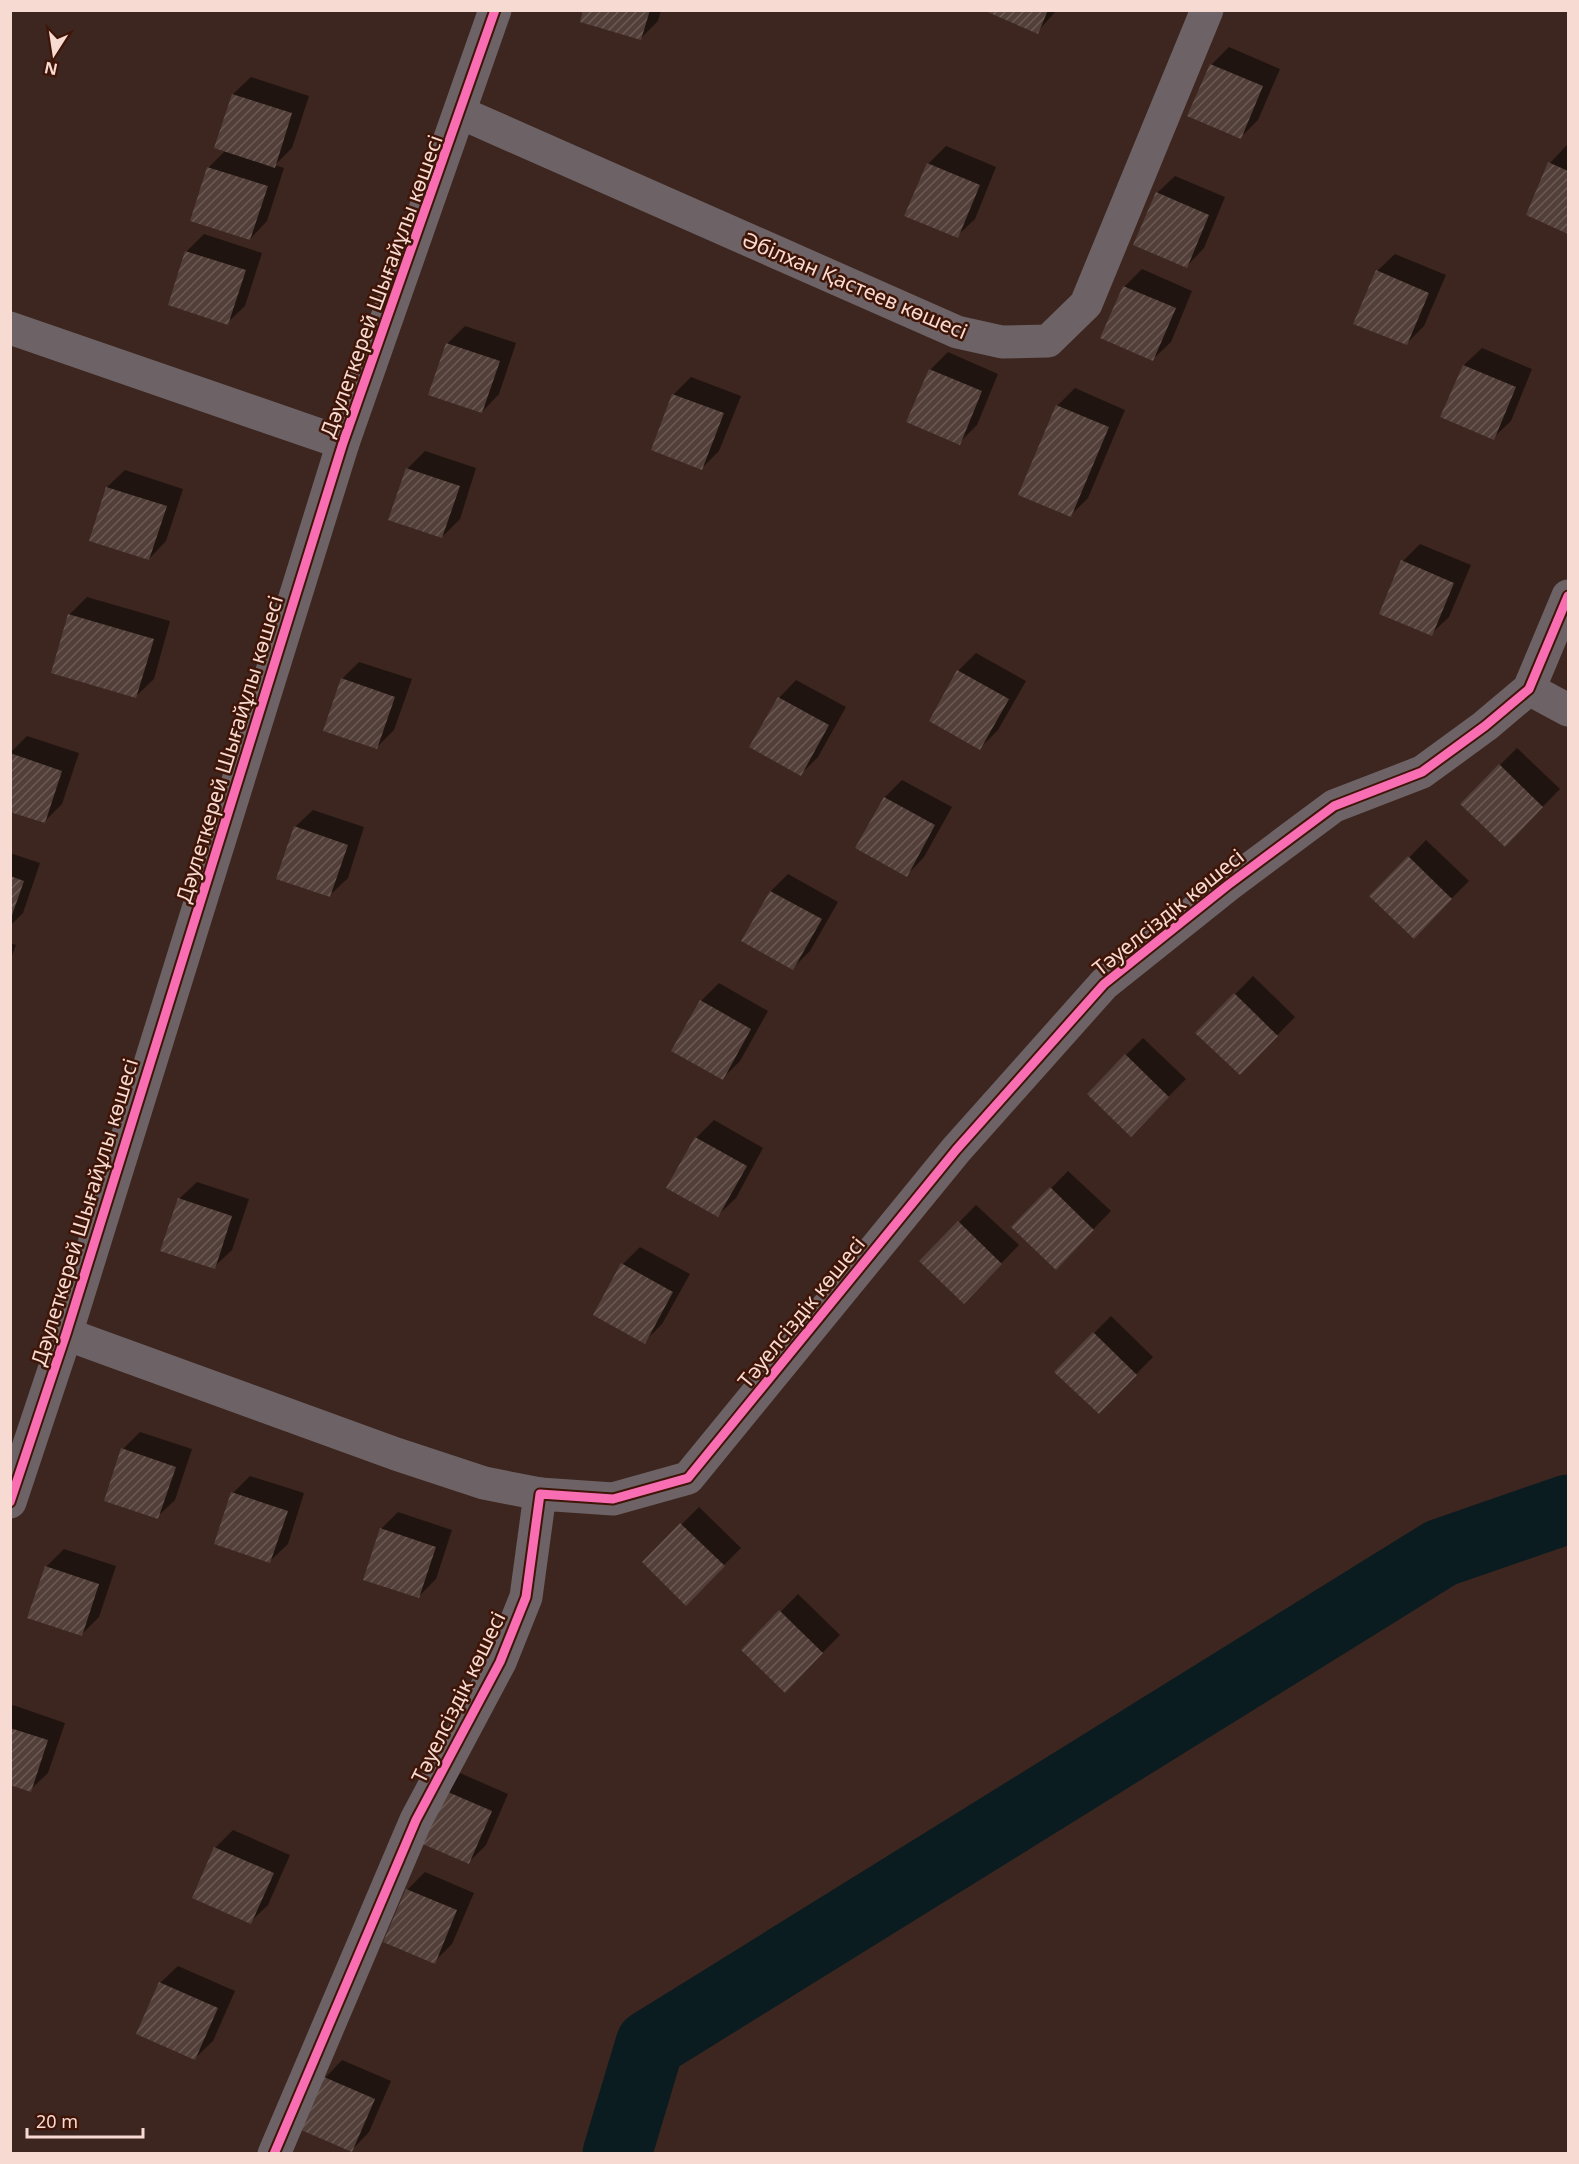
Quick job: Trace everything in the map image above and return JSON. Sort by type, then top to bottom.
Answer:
[{"type":"street","name":"Дәулеткерей Шығайұлы көшесі","points":[[10,1502],[66,1334],[343,442],[461,113],[495,10]]},
{"type":"street","name":"Әбілхан Қастеев көшесі","points":[[461,113],[957,332],[1002,342],[1048,341],[1086,304],[1207,10]]},
{"type":"street","points":[[10,328],[343,442]]},
{"type":"street","name":"Тәуелсіздік көшесі","points":[[274,2154],[416,1820],[500,1662],[526,1597],[540,1494],[612,1499],[688,1478],[956,1150],[1104,984],[1228,885],[1334,806],[1422,772],[1485,726],[1529,689],[1569,596]]},
{"type":"street","points":[[1529,689],[1569,710]]},
{"type":"street","points":[[66,1334],[407,1458],[484,1483],[540,1494]]},
{"type":"building","points":[[583,10],[650,10],[641,40],[580,22]]},
{"type":"building","points":[[983,10],[1048,10],[1038,34]]},
{"type":"building","points":[[1210,64],[1263,86],[1241,139],[1187,116]]},
{"type":"building","points":[[232,94],[292,113],[275,168],[214,148]]},
{"type":"building","points":[[1548,162],[1568,171],[1568,234],[1526,215]]},
{"type":"building","points":[[927,163],[980,185],[958,238],[904,216]]},
{"type":"building","points":[[207,167],[268,186],[250,240],[190,221]]},
{"type":"building","points":[[1156,192],[1209,215],[1187,268],[1133,245]]},
{"type":"building","points":[[185,251],[246,270],[228,325],[168,305]]},
{"type":"building","points":[[1376,270],[1429,293],[1407,345],[1353,324]]},
{"type":"building","points":[[1123,286],[1176,308],[1153,361],[1100,338]]},
{"type":"building","points":[[446,343],[500,361],[482,413],[428,395]]},
{"type":"building","points":[[1463,365],[1516,387],[1494,440],[1440,417]]},
{"type":"building","points":[[929,369],[982,391],[960,445],[906,422]]},
{"type":"building","points":[[672,394],[724,413],[702,470],[651,450]]},
{"type":"building","points":[[1056,405],[1109,427],[1071,517],[1018,495]]},
{"type":"building","points":[[406,468],[460,486],[442,538],[388,520]]},
{"type":"building","points":[[106,487],[167,506],[149,560],[89,541]]},
{"type":"building","points":[[1401,560],[1454,583],[1432,636],[1379,614]]},
{"type":"building","points":[[68,614],[154,639],[136,698],[51,673]]},
{"type":"building","points":[[957,670],[1009,699],[980,750],[929,721]]},
{"type":"building","points":[[341,678],[395,697],[377,749],[323,731]]},
{"type":"building","points":[[778,697],[829,725],[801,776],[749,747]]},
{"type":"building","points":[[10,753],[62,771],[45,823],[10,812]]},
{"type":"building","points":[[1499,764],[1543,807],[1505,847],[1460,804]]},
{"type":"building","points":[[884,797],[935,825],[907,877],[855,848]]},
{"type":"building","points":[[294,826],[348,845],[330,897],[276,879]]},
{"type":"building","points":[[1408,856],[1452,899],[1414,939],[1369,896]]},
{"type":"building","points":[[10,876],[24,881],[11,918],[10,918]]},
{"type":"building","points":[[770,891],[822,919],[793,970],[741,941]]},
{"type":"building","points":[[1234,993],[1278,1036],[1240,1075],[1195,1033]]},
{"type":"building","points":[[700,1000],[751,1029],[723,1080],[671,1051]]},
{"type":"building","points":[[1125,1054],[1169,1097],[1131,1137],[1087,1094]]},
{"type":"building","points":[[695,1137],[747,1166],[718,1217],[666,1188]]},
{"type":"building","points":[[1050,1187],[1094,1230],[1056,1270],[1011,1227]]},
{"type":"building","points":[[178,1198],[232,1216],[215,1269],[160,1251]]},
{"type":"building","points":[[958,1221],[1002,1264],[964,1304],[919,1261]]},
{"type":"building","points":[[621,1263],[673,1292],[645,1344],[593,1315]]},
{"type":"building","points":[[1093,1332],[1137,1375],[1099,1414],[1054,1372]]},
{"type":"building","points":[[121,1448],[176,1467],[158,1519],[104,1501]]},
{"type":"building","points":[[231,1492],[288,1511],[270,1563],[214,1544]]},
{"type":"building","points":[[680,1523],[725,1566],[686,1606],[642,1562]]},
{"type":"building","points":[[380,1528],[436,1547],[419,1598],[363,1580]]},
{"type":"building","points":[[45,1566],[99,1584],[82,1636],[27,1618]]},
{"type":"building","points":[[779,1610],[823,1653],[785,1693],[741,1650]]},
{"type":"building","points":[[10,1728],[48,1740],[31,1792],[10,1785]]},
{"type":"building","points":[[441,1789],[492,1811],[469,1864],[418,1842]]},
{"type":"building","points":[[214,1847],[274,1873],[251,1924],[192,1898]]},
{"type":"building","points":[[406,1889],[457,1910],[435,1964],[383,1942]]},
{"type":"building","points":[[159,1982],[218,2008],[195,2060],[136,2034]]},
{"type":"building","points":[[324,2077],[375,2099],[352,2152],[301,2130]]},
{"type":"waterway","points":[[617,2154],[650,2044],[1441,1553],[1568,1509]]},
{"type":"cycle path","points":[[10,1502],[66,1334],[343,443],[495,10]]},
{"type":"cycle path","points":[[274,2154],[416,1820],[500,1662],[526,1597],[540,1494],[613,1499],[688,1478],[956,1150],[1104,984],[1228,885],[1334,806],[1422,772],[1485,726],[1529,689],[1568,596]]}]
